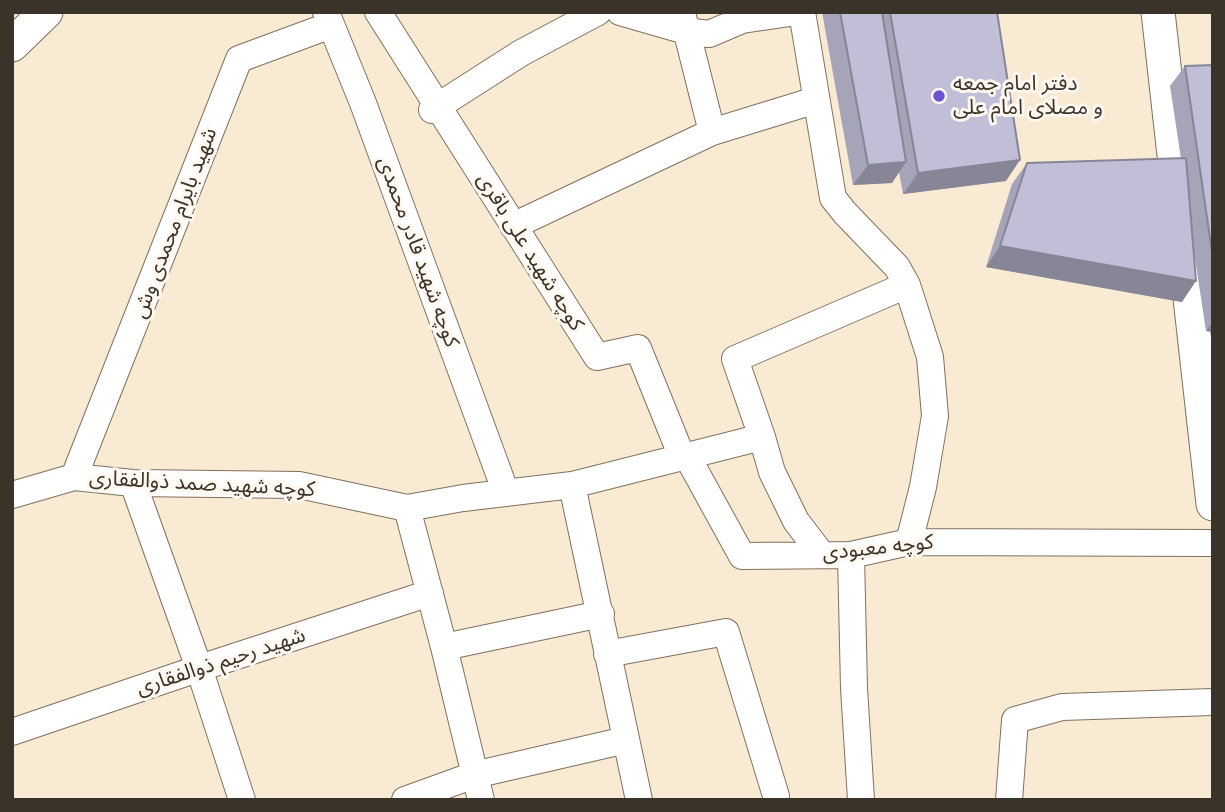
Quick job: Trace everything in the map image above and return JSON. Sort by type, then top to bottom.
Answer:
[{"type":"main road","points":[[1158,12],[1177,81],[1204,340],[1213,504]]},
{"type":"main road","points":[[12,45],[40,15]]},
{"type":"street","name":"کوچه شهید علی باقری","points":[[378,12],[434,108],[597,358],[638,348],[684,457]]},
{"type":"street","points":[[434,108],[521,54],[598,12]]},
{"type":"street","points":[[620,12],[684,22],[709,34],[741,20],[800,12],[810,54],[833,198],[897,267],[907,285],[930,356],[935,416],[923,487],[909,542]]},
{"type":"street","name":"شهید بایرام محمدی وش","points":[[74,477],[239,59],[328,18]]},
{"type":"street","name":"کوچه شهید قادر محمدی","points":[[328,18],[363,103],[506,493]]},
{"type":"street","points":[[684,22],[712,132]]},
{"type":"street","points":[[513,226],[712,132],[816,100]]},
{"type":"street","points":[[822,555],[796,521],[772,472],[735,359],[907,285]]},
{"type":"street","name":"کوچه شهید صمد ذوالفقاری","points":[[12,495],[74,477],[134,483],[299,485],[407,508],[572,485],[762,436]]},
{"type":"street","name":"کوچه معبودی","points":[[684,457],[742,556],[851,555],[909,542],[1213,543]]},
{"type":"street","points":[[134,483],[242,800]]},
{"type":"street","points":[[572,485],[639,800]]},
{"type":"street","points":[[407,508],[478,787]]},
{"type":"street","points":[[851,555],[854,688],[861,800]]},
{"type":"street","name":"شهید رحیم ذوالفقاری","points":[[12,732],[430,593]]},
{"type":"street","points":[[444,647],[601,614]]},
{"type":"street","points":[[607,653],[726,632],[776,796]]},
{"type":"street","points":[[1010,800],[1015,720],[1062,707],[1213,702]]},
{"type":"street","points":[[405,800],[478,787],[626,740]]},
{"type":"building","points":[[840,12],[882,12],[906,162],[868,165]]},
{"type":"building","name":"دفتر امام جمعه و مصلای امام علی","points":[[890,12],[997,12],[1020,160],[918,173]]},
{"type":"building","points":[[1213,65],[1213,259],[1185,66]]},
{"type":"building","points":[[1186,158],[1196,281],[1000,246],[1027,163]]},
{"type":"place","name":"دفتر امام جمعه و مصلای امام علی","points":[[939,96]]}]
